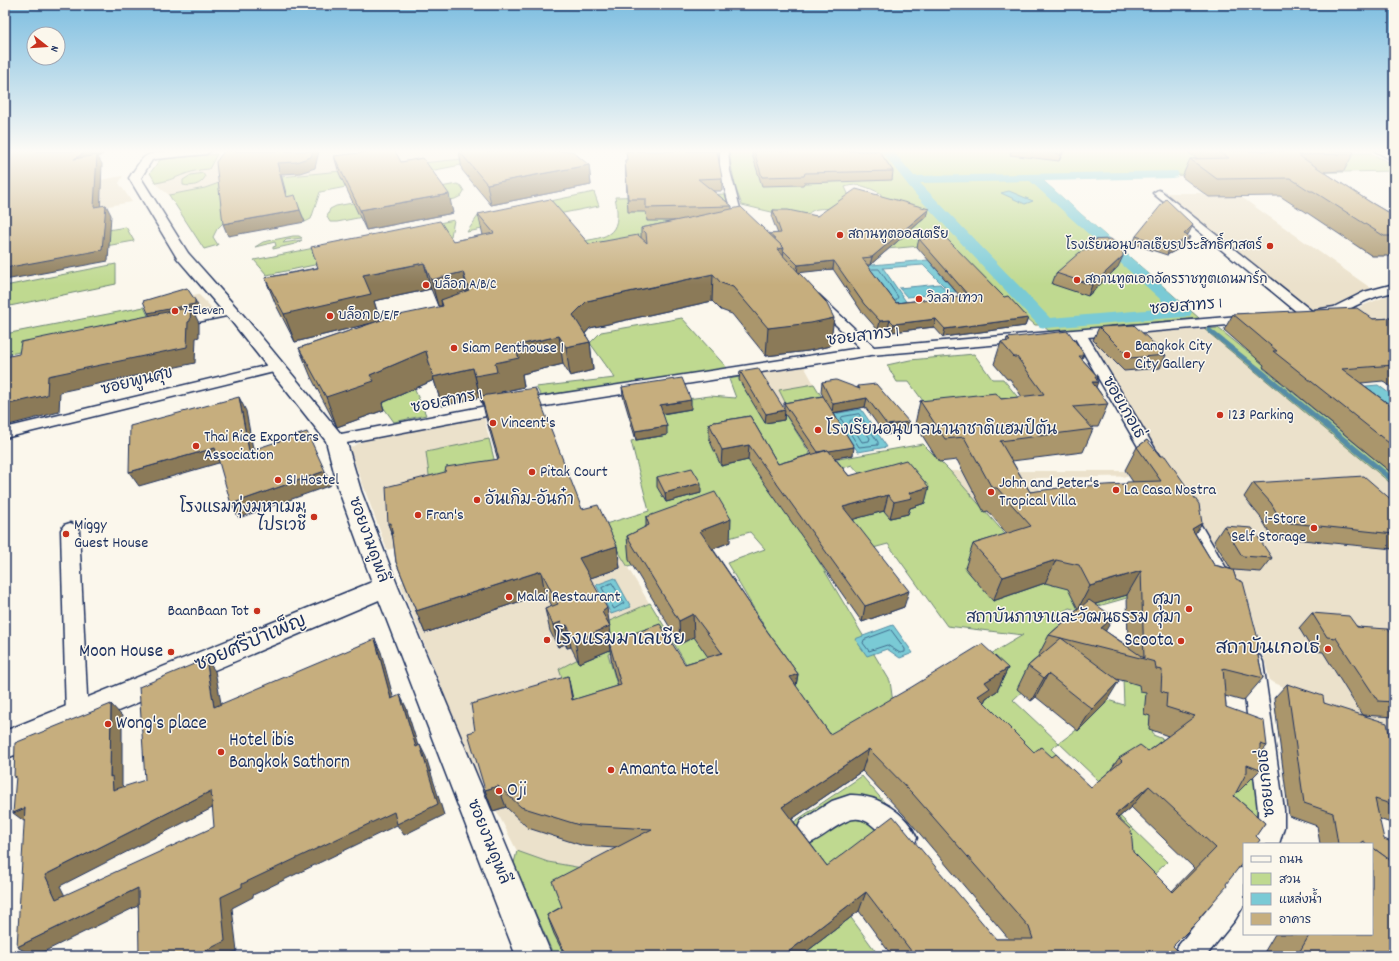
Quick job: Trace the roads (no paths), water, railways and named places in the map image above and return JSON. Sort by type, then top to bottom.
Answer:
[{"type":"street","name":"ซอยงามดูพลี","points":[[146,196],[182,256],[231,311],[336,440],[350,491],[386,587],[534,956]]},
{"type":"street","points":[[732,196],[737,214],[756,238]]},
{"type":"street","points":[[1162,196],[1308,314]]},
{"type":"street","points":[[804,288],[871,351]]},
{"type":"street","points":[[1290,316],[1337,310],[1368,295],[1394,288]]},
{"type":"street","points":[[160,326],[231,311]]},
{"type":"street","name":"ซอยสาทร 1","points":[[336,440],[507,408],[871,351],[1268,318]]},
{"type":"street","name":"ซอยเกอเธ่","points":[[1080,333],[1138,436],[1166,480]]},
{"type":"street","name":"ซอยพูนศุข","points":[[5,433],[277,367]]},
{"type":"street","points":[[1177,498],[1233,599]]},
{"type":"street","points":[[70,530],[77,716]]},
{"type":"street","name":"ซอยศรีบำเพ็ญ","points":[[5,745],[386,587]]},
{"type":"street","name":"ซอยเกอเธ่","points":[[1248,643],[1256,680],[1271,810],[1271,827],[1266,843]]},
{"type":"street","points":[[810,830],[842,810],[857,807],[879,813],[894,826],[918,855]]},
{"type":"street","points":[[1188,956],[1224,910],[1243,882]]},
{"type":"water","points":[[1007,196],[1021,196],[1033,201],[1025,204]]},
{"type":"water","points":[[928,260],[956,292],[950,292],[923,265],[883,268],[907,303],[890,305],[861,266]]},
{"type":"water","points":[[940,284],[948,293],[907,297],[899,288]]},
{"type":"water","points":[[1378,385],[1394,397],[1394,417],[1355,387]]},
{"type":"water","points":[[861,409],[887,447],[858,452],[833,414]]},
{"type":"water","points":[[615,578],[631,607],[611,614],[596,585]]},
{"type":"water","points":[[893,625],[913,653],[900,658],[887,649],[867,656],[855,639]]},
{"type":"waterway","points":[[924,196],[1046,323],[1184,312],[1054,196]]},
{"type":"waterway","points":[[1209,330],[1255,367]]},
{"type":"waterway","points":[[1254,366],[1394,481]]},
{"type":"place","name":"สถานทูตออสเตรีย","points":[[840,235]]},
{"type":"place","name":"โรงเรียนอนุบาลเธียรประสิทธิ์ศาสตร์","points":[[1270,246]]},
{"type":"place","name":"สถานทูตเอกอัครราชทูตเดนมาร์ก","points":[[1077,280]]},
{"type":"place","name":"บล็อก A/B/C","points":[[426,285]]},
{"type":"place","name":"วิลล่า เทวา","points":[[919,299]]},
{"type":"place","name":"7-Eleven","points":[[175,311]]},
{"type":"place","name":"บล็อก D/E/F","points":[[330,316]]},
{"type":"place","name":"Siam Penthouse 1","points":[[454,348]]},
{"type":"place","name":"Bangkok City City Gallery","points":[[1127,355]]},
{"type":"place","name":"123 Parking","points":[[1220,415]]},
{"type":"place","name":"Vincent's","points":[[493,423]]},
{"type":"place","name":"โรงเรียนอนุบาลนานาชาติแฮมป์ตัน","points":[[818,430]]},
{"type":"place","name":"Thai Rice Exporters Association","points":[[196,446]]},
{"type":"place","name":"Pitak Court","points":[[532,472]]},
{"type":"place","name":"S1 Hostel","points":[[278,480]]},
{"type":"place","name":"La Casa Nostra","points":[[1116,490]]},
{"type":"place","name":"John and Peter's Tropical Villa","points":[[991,492]]},
{"type":"place","name":"อันเกิม-อันก๋า","points":[[477,500]]},
{"type":"place","name":"Fran's","points":[[418,515]]},
{"type":"place","name":"โรงแรมทุ่งมหาเมฆ ไปรเวชี่","points":[[314,517]]},
{"type":"place","name":"i-Store Self Storage","points":[[1314,528]]},
{"type":"place","name":"Miggy Guest House","points":[[66,534]]},
{"type":"place","name":"Malai Restaurant","points":[[509,597]]},
{"type":"place","name":"ศุมา สถาบันภาษาและวัฒนธรรม ศุมา","points":[[1189,609]]},
{"type":"place","name":"BaanBaan Tot","points":[[257,611]]},
{"type":"place","name":"โรงแรมมาเลเซีย","points":[[547,640]]},
{"type":"place","name":"Scoota","points":[[1181,641]]},
{"type":"place","name":"สถาบันเกอเธ่","points":[[1328,649]]},
{"type":"place","name":"Moon House","points":[[171,652]]},
{"type":"place","name":"Wong's place","points":[[108,724]]},
{"type":"place","name":"Hotel ibis Bangkok Sathorn","points":[[221,752]]},
{"type":"place","name":"Amanta Hotel","points":[[611,770]]},
{"type":"place","name":"Oji","points":[[499,791]]}]
